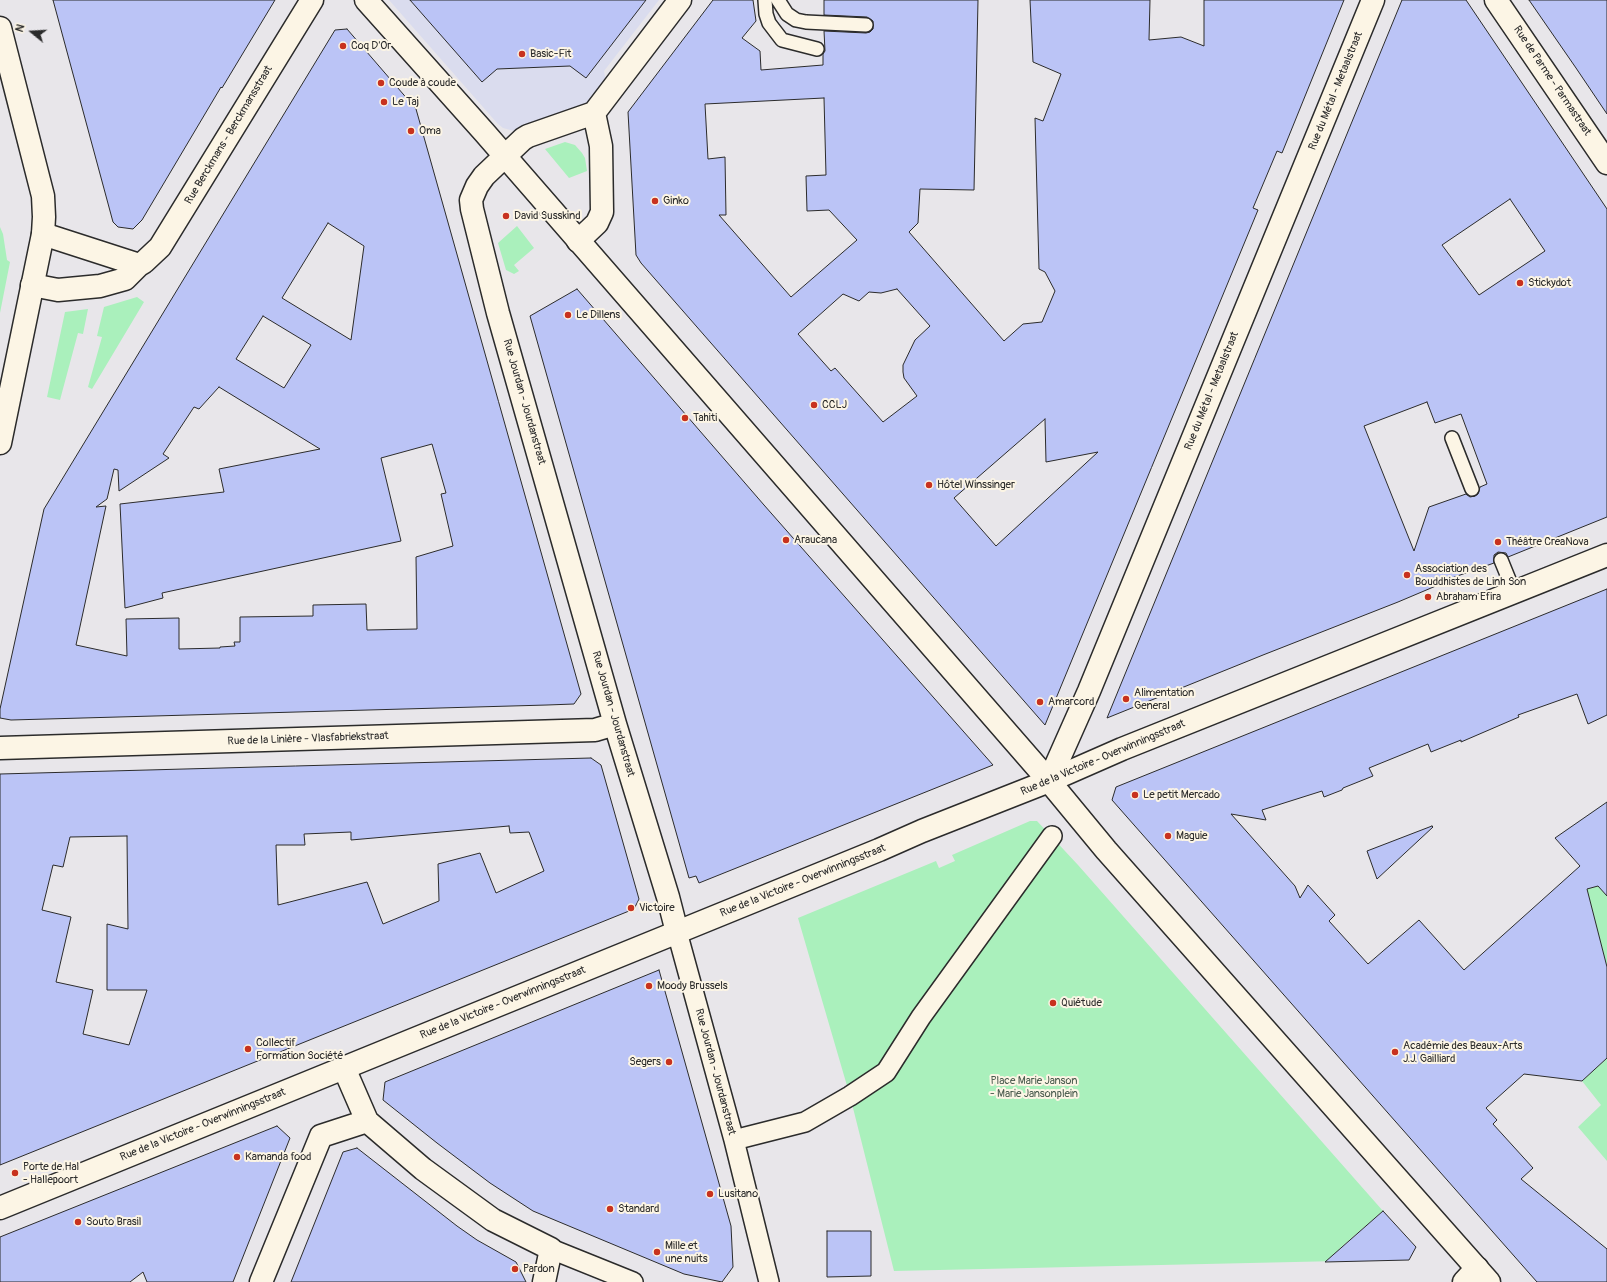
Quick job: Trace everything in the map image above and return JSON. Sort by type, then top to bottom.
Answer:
[{"type":"street","name":"Rue Berckmans - Berckmansstraat","points":[[32,285],[58,290],[100,286],[125,279],[160,247],[312,0]]},
{"type":"street","points":[[366,0],[1049,781],[1106,850],[1476,1277]]},
{"type":"street","points":[[578,241],[597,223],[602,212],[601,146],[594,113],[680,0]]},
{"type":"street","name":"Rue du Métal - Metaalstraat","points":[[1049,781],[1089,691],[1373,0]]},
{"type":"street","name":"Rue de Parme - Parmastraat","points":[[1496,0],[1607,163]]},
{"type":"street","points":[[0,28],[44,196],[43,234],[0,443]]},
{"type":"street","name":"Rue Jourdan - Jourdanstraat","points":[[594,113],[528,136],[504,156],[476,186],[471,200],[472,209],[498,313],[615,724],[668,897],[734,1140],[768,1282]]},
{"type":"street","points":[[43,234],[139,265]]},
{"type":"street","name":"Rue de la Victoire - Overwinningsstraat","points":[[0,1208],[879,850],[922,831],[1049,781],[1128,746],[1607,555]]},
{"type":"street","name":"Rue de la Linière - Vlasfabriekstraat","points":[[0,748],[595,730],[615,724]]},
{"type":"street","points":[[734,1140],[805,1122],[850,1096],[886,1072],[921,1016],[1052,836]]},
{"type":"street","points":[[344,1068],[367,1121],[423,1169],[492,1220],[551,1249],[634,1282]]},
{"type":"street","points":[[261,1282],[321,1136],[367,1121]]},
{"type":"street","points":[[544,1282],[551,1249]]},
{"type":"lane","points":[[765,0],[766,14],[769,23],[782,40],[817,49]]},
{"type":"lane","points":[[778,0],[788,14],[796,20],[806,22],[866,25]]},
{"type":"lane","points":[[1452,438],[1472,489]]},
{"type":"lane","points":[[1501,560],[1514,592]]},
{"type":"shaded area","points":[[389,0],[659,0],[604,71],[606,83],[594,100],[577,113],[514,131],[503,128],[497,123]]},
{"type":"green space","points":[[565,142],[575,145],[582,153],[585,158],[587,171],[569,178],[545,149]]},
{"type":"green space","points":[[517,226],[534,248],[514,265],[519,271],[514,274],[506,270],[498,243]]},
{"type":"green space","points":[[0,227],[3,234],[7,260],[10,262],[0,313]]},
{"type":"green space","points":[[137,297],[144,302],[92,389],[88,387],[102,337],[97,336],[104,307]]},
{"type":"green space","points":[[88,309],[83,334],[78,333],[60,400],[47,397],[65,312]]},
{"type":"green space","points":[[1607,802],[1607,967],[1570,828]]},
{"type":"green space","name":"Place Marie Janson - Marie Jansonplein","points":[[1030,821],[1037,821],[1078,865],[1383,1211],[1339,1249],[1339,1261],[894,1271],[850,1096],[798,918],[936,861],[939,868],[955,861],[952,855]]},
{"type":"green space","points":[[1607,1058],[1607,1161],[1578,1127],[1601,1105],[1582,1081]]},
{"type":"building","points":[[53,0],[275,0],[222,88],[221,87],[142,220],[133,229],[118,227],[113,222]]},
{"type":"building","points":[[410,0],[646,0],[586,78],[570,66],[497,69],[482,82]]},
{"type":"building","points":[[713,0],[753,0],[756,21],[742,38],[760,51],[761,70],[823,65],[823,54],[825,51],[824,31],[866,33],[873,29],[873,21],[867,17],[824,15],[824,0],[978,0],[974,190],[920,189],[918,223],[909,232],[1004,341],[1023,324],[1042,322],[1055,291],[1045,272],[1039,269],[1035,118],[1043,121],[1061,74],[1033,62],[1030,0],[1150,0],[1149,40],[1181,37],[1204,46],[1204,0],[1344,0],[1282,153],[1277,151],[1253,208],[1258,210],[1045,725],[641,263],[636,255],[628,112]],"holes":[[[824,98],[826,175],[806,176],[807,211],[829,210],[857,240],[791,297],[719,215],[726,215],[725,157],[708,159],[705,104]],[[897,289],[930,326],[915,340],[903,365],[904,378],[917,396],[883,422],[835,368],[831,371],[798,334],[843,294],[859,301],[869,292],[881,293]],[[1045,419],[1046,462],[1098,452],[996,546],[954,498]]]},
{"type":"building","points":[[1402,0],[1466,0],[1607,209],[1607,517],[1508,557],[1506,553],[1498,552],[1494,555],[1494,563],[1449,579],[1450,580],[1398,602],[1107,718]],"holes":[[[1510,199],[1545,251],[1479,295],[1442,245]],[[1427,402],[1435,423],[1461,414],[1487,484],[1480,487],[1478,494],[1475,496],[1470,497],[1466,494],[1429,507],[1414,551],[1364,426]]]},
{"type":"building","points":[[1529,0],[1607,0],[1607,114],[1576,68]]},
{"type":"building","points":[[347,29],[416,109],[581,694],[574,704],[11,720],[0,718],[0,709],[44,509],[335,30]],"holes":[[[328,223],[364,246],[351,340],[282,298]],[[263,316],[311,345],[284,388],[236,359]],[[219,387],[320,449],[219,469],[224,492],[120,504],[125,608],[163,598],[162,593],[401,541],[381,458],[432,444],[446,493],[441,494],[453,546],[416,557],[417,629],[367,630],[366,604],[313,605],[313,616],[240,617],[240,642],[234,642],[235,646],[179,649],[179,618],[126,619],[127,656],[76,645],[106,506],[96,507],[107,499],[114,469],[118,470],[119,491],[169,458],[163,454],[194,407],[199,409]]]},
{"type":"building","points":[[577,289],[764,505],[993,765],[699,883],[696,876],[689,878],[530,316]]},
{"type":"building","points":[[1607,589],[1607,715],[1588,724],[1577,694],[1518,715],[1519,717],[1461,742],[1461,740],[1431,752],[1428,744],[1369,768],[1373,776],[1324,797],[1322,791],[1262,810],[1266,820],[1231,814],[1295,886],[1300,898],[1308,885],[1335,915],[1329,921],[1368,964],[1419,920],[1464,970],[1580,866],[1555,838],[1607,802],[1607,896],[1598,886],[1587,889],[1607,967],[1607,1058],[1582,1081],[1524,1074],[1486,1108],[1497,1120],[1493,1124],[1533,1168],[1521,1179],[1607,1249],[1607,1282],[1537,1282],[1112,800],[1116,787]]},
{"type":"building","points":[[591,758],[601,765],[639,899],[634,909],[0,1165],[0,774]],"holes":[[[509,826],[510,833],[529,832],[544,871],[496,893],[480,853],[438,864],[439,901],[383,924],[367,882],[278,905],[276,845],[305,845],[304,834],[351,832],[351,840]],[[127,836],[128,929],[107,924],[107,990],[147,990],[129,1045],[83,1034],[93,990],[56,982],[71,917],[42,910],[53,865],[63,867],[70,837]]]},
{"type":"building","points":[[1432,826],[1433,827],[1377,879],[1367,851]]},
{"type":"building","points":[[659,970],[731,1226],[733,1267],[722,1282],[684,1274],[533,1211],[490,1183],[383,1100],[385,1082]]},
{"type":"building","points":[[277,1126],[290,1138],[233,1282],[147,1282],[143,1272],[130,1282],[0,1282],[0,1237]]},
{"type":"building","points":[[357,1148],[457,1226],[477,1240],[516,1262],[526,1282],[291,1282],[343,1152]]},
{"type":"building","points":[[1383,1211],[1416,1247],[1409,1260],[1325,1262]]},
{"type":"building","points":[[827,1231],[871,1231],[871,1276],[827,1277]]},
{"type":"place","name":"Coq D'Or","points":[[343,46]]},
{"type":"place","name":"Basic-Fit","points":[[522,54]]},
{"type":"place","name":"Coude à coude","points":[[381,83]]},
{"type":"place","name":"Le Taj","points":[[384,102]]},
{"type":"place","name":"Oma","points":[[411,131]]},
{"type":"place","name":"Ginko","points":[[655,201]]},
{"type":"place","name":"David Susskind","points":[[506,216]]},
{"type":"place","name":"Stickydot","points":[[1520,283]]},
{"type":"place","name":"Le Dillens","points":[[568,315]]},
{"type":"place","name":"CCLJ","points":[[814,405]]},
{"type":"place","name":"Tahiti","points":[[685,418]]},
{"type":"place","name":"Hôtel Winssinger","points":[[929,485]]},
{"type":"place","name":"Araucana","points":[[786,540]]},
{"type":"place","name":"Théâtre CreaNova","points":[[1498,542]]},
{"type":"place","name":"Association des Bouddhistes de Linh Son","points":[[1407,575]]},
{"type":"place","name":"Abraham Efira","points":[[1428,597]]},
{"type":"place","name":"Alimentation General","points":[[1126,699]]},
{"type":"place","name":"Amarcord","points":[[1040,702]]},
{"type":"place","name":"Le petit Mercado","points":[[1135,795]]},
{"type":"place","name":"Maguie","points":[[1168,836]]},
{"type":"place","name":"Victoire","points":[[631,908]]},
{"type":"place","name":"Moody Brussels","points":[[649,986]]},
{"type":"place","name":"Quiétude","points":[[1053,1003]]},
{"type":"place","name":"Collectif Formation Société","points":[[248,1049]]},
{"type":"place","name":"Académie des Beaux-Arts J.J. Gailliard","points":[[1395,1052]]},
{"type":"place","name":"Segers","points":[[669,1062]]},
{"type":"place","name":"Kamanda food","points":[[237,1157]]},
{"type":"place","name":"Porte de Hal - Hallepoort","points":[[15,1173]]},
{"type":"place","name":"Lusitano","points":[[710,1194]]},
{"type":"place","name":"Standard","points":[[610,1209]]},
{"type":"place","name":"Souto Brasil","points":[[78,1222]]},
{"type":"place","name":"Mille et une nuits","points":[[657,1252]]},
{"type":"place","name":"Pardon","points":[[515,1269]]}]
